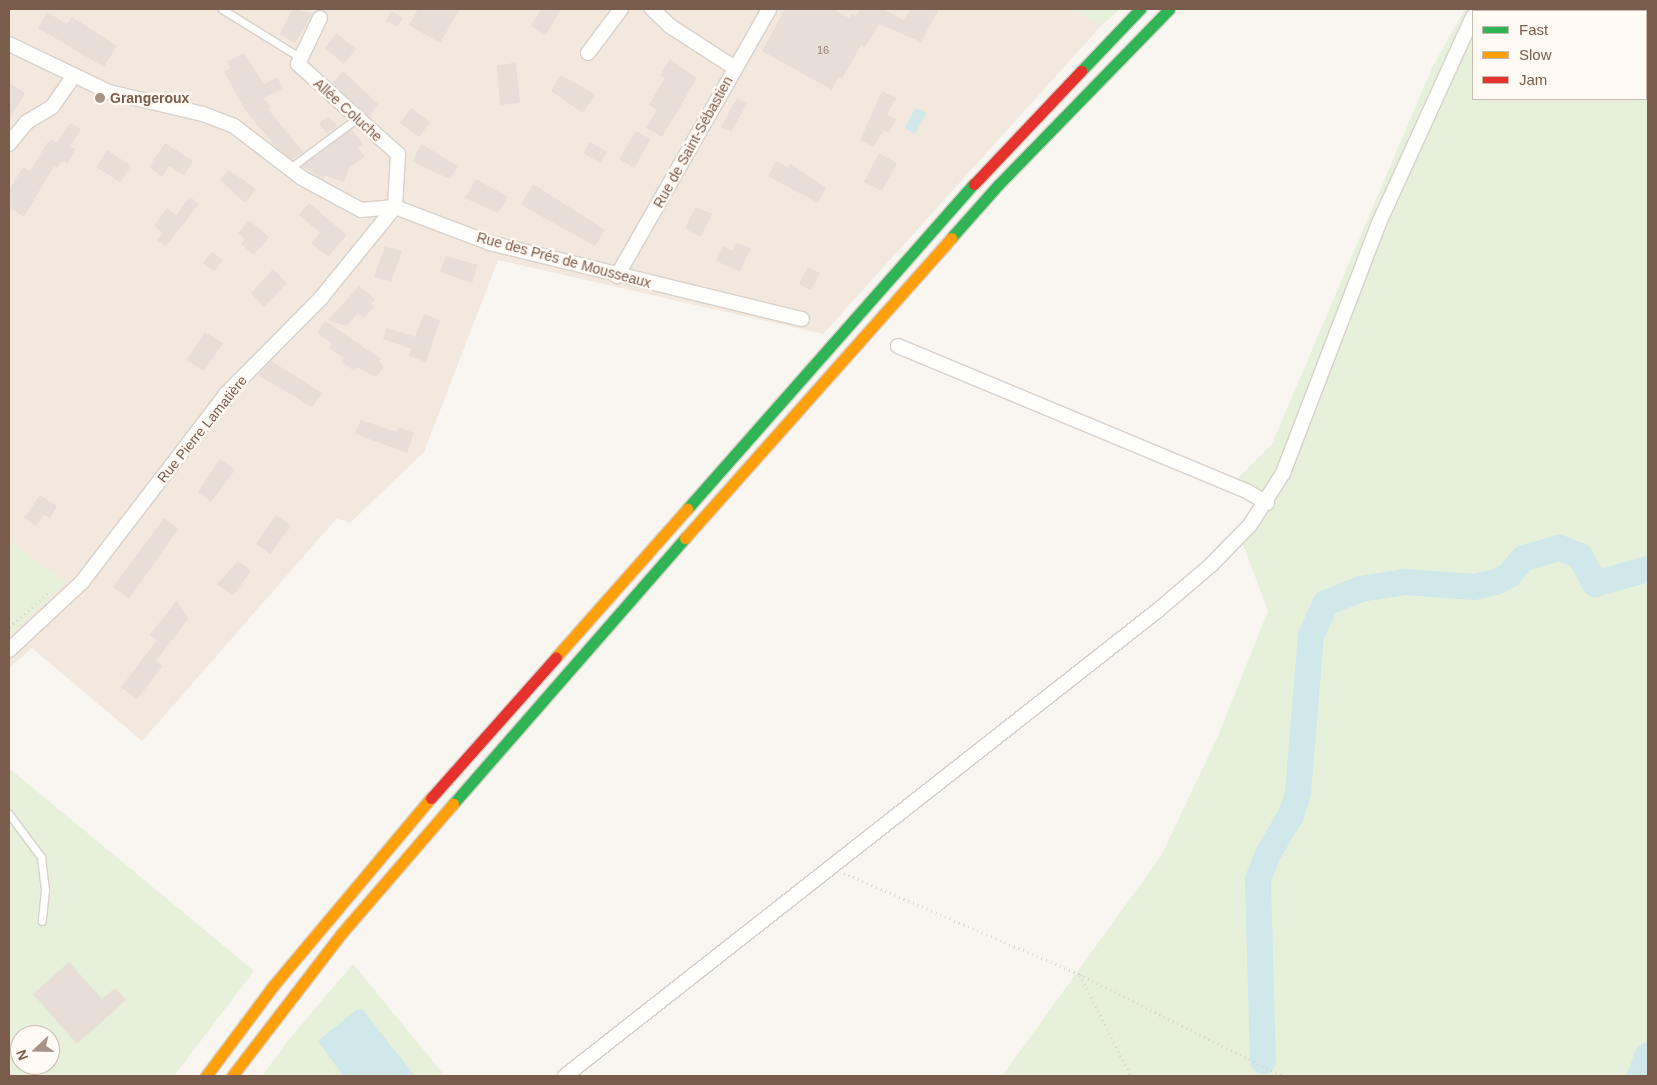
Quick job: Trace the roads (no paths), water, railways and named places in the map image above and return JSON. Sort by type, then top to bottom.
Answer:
[{"type":"highway","points":[[206,1076],[273,986],[354,889],[978,179],[1140,9]]},
{"type":"highway","points":[[232,1076],[274,1018],[341,934],[662,564],[1021,160],[1168,9]]},
{"type":"highway","points":[[231,1021],[303,936],[354,889]]},
{"type":"highway","points":[[247,1076],[267,1048],[274,1018]]},
{"type":"street","points":[[588,53],[621,9]]},
{"type":"street","points":[[652,9],[670,26],[735,68]]},
{"type":"street","name":"Rue de Saint-Sébastien","points":[[617,276],[769,9]]},
{"type":"street","points":[[301,58],[320,18]]},
{"type":"street","points":[[565,1076],[833,868],[1157,611],[1210,565],[1250,525],[1267,503],[1290,456],[1378,225],[1472,19]]},
{"type":"street","name":"Rue des Prés de Mousseaux","points":[[9,44],[109,92],[203,114],[234,126],[290,168],[361,210],[395,207],[490,243],[617,276],[802,319]]},
{"type":"street","name":"Allée Coluche","points":[[301,58],[298,64],[356,119],[398,154],[395,207]]},
{"type":"street","points":[[9,144],[27,122],[52,107],[74,76]]},
{"type":"street","name":"Rue Pierre Lamatière","points":[[9,650],[82,582],[226,394],[321,298],[395,207]]},
{"type":"street","points":[[898,346],[1248,492],[1267,503]]},
{"type":"lane","points":[[222,9],[301,58]]},
{"type":"lane","points":[[290,168],[356,119]]},
{"type":"lane","points":[[9,814],[41,858],[45,890],[42,921]]},
{"type":"water","points":[[915,108],[926,113],[915,134],[905,128]]},
{"type":"water","points":[[362,1009],[415,1076],[343,1076],[318,1041],[356,1010]]},
{"type":"waterway","points":[[1263,1061],[1258,879],[1268,854],[1291,815],[1298,793],[1311,636],[1326,603],[1360,589],[1406,582],[1474,587],[1496,582],[1509,575],[1524,558],[1560,548],[1580,556],[1595,584],[1648,569]]},
{"type":"waterway","points":[[1640,1076],[1648,1055]]},
{"type":"place","name":"Grangeroux","points":[[100,98]]}]
